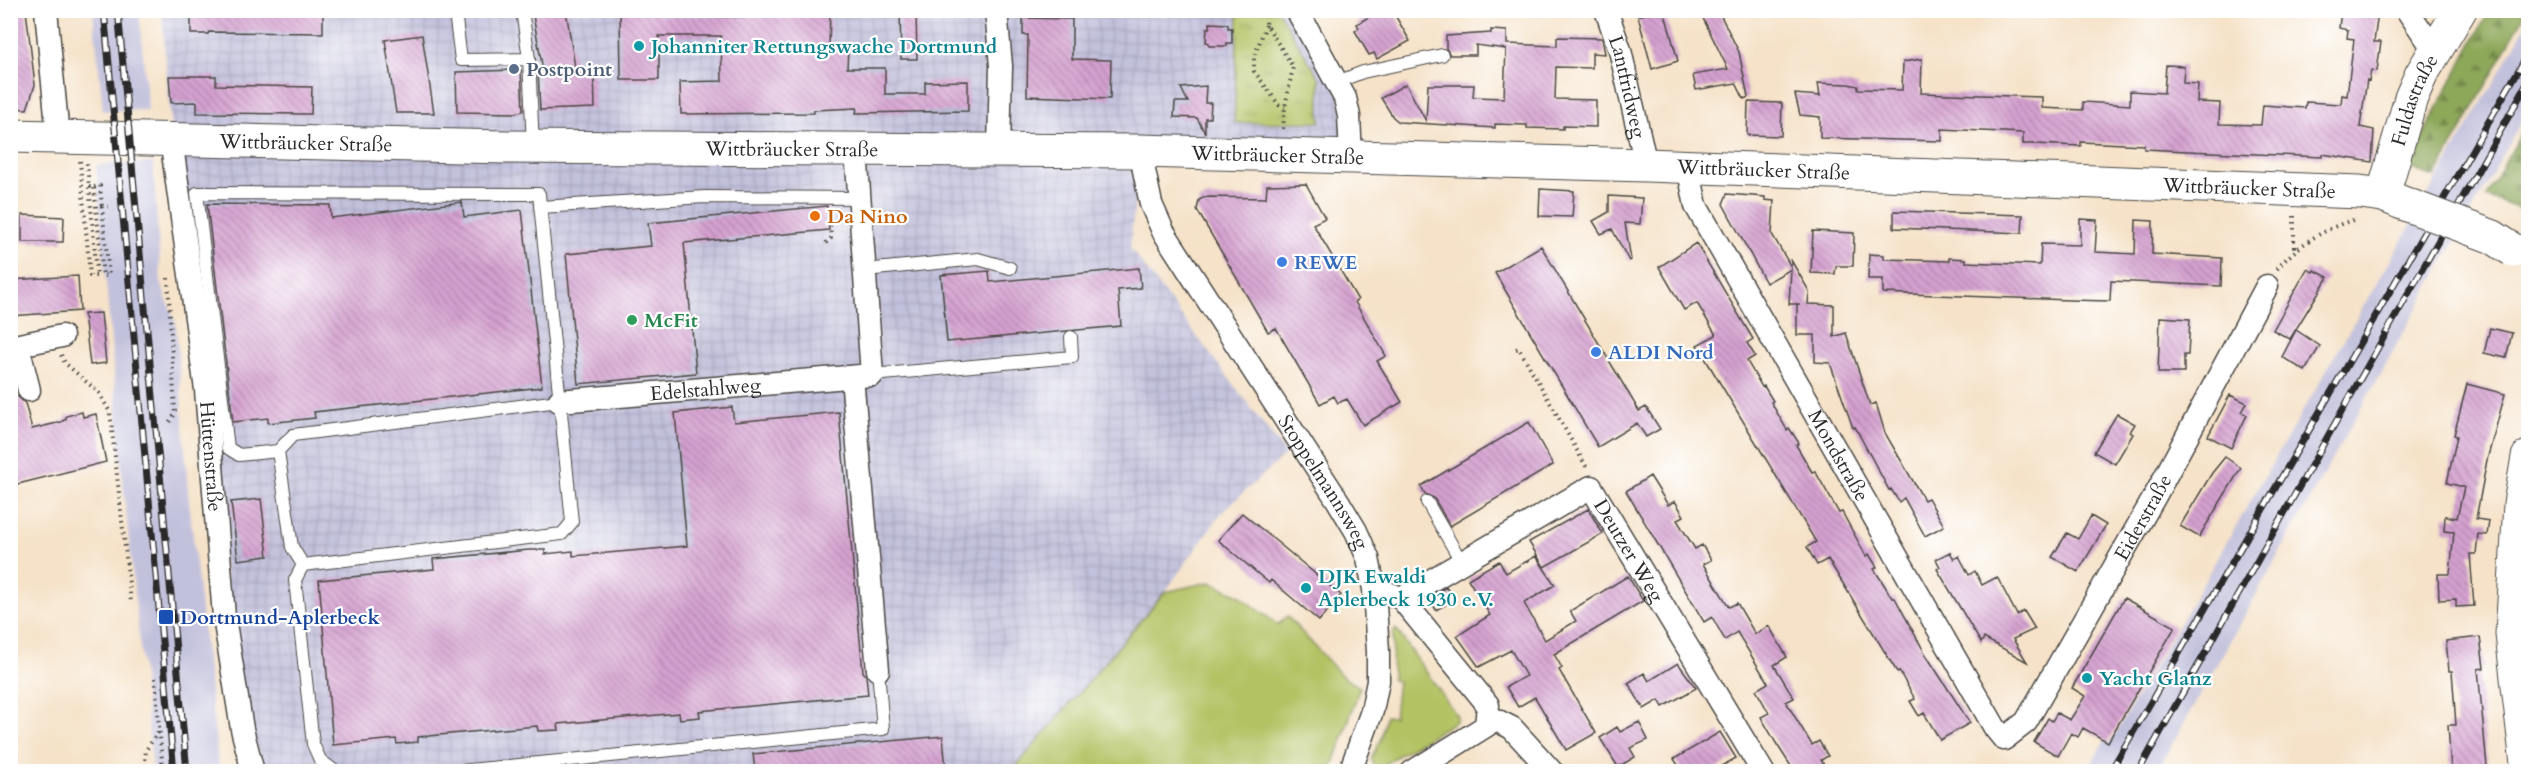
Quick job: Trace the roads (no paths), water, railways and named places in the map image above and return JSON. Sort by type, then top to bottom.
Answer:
[{"type":"main road","name":"Fuldastraße","points":[[2392,198],[2411,98],[2435,51],[2460,10]]},
{"type":"main road","name":"Wittbräucker Straße","points":[[10,136],[69,146],[171,139],[533,147],[999,149],[1351,156],[1688,166],[2360,192],[2392,198],[2493,237],[2524,255]]},
{"type":"main road","points":[[2528,771],[2512,634],[2520,504],[2529,457]]},
{"type":"street","points":[[46,10],[69,146]]},
{"type":"street","points":[[996,10],[1001,66],[999,149]]},
{"type":"street","points":[[1297,10],[1337,82],[1349,116],[1351,156]]},
{"type":"street","name":"Lantfridweg","points":[[1606,10],[1620,50],[1646,165]]},
{"type":"street","points":[[2407,10],[2435,51]]},
{"type":"street","name":"Hüttenstraße","points":[[171,139],[206,390],[224,617],[242,729],[253,771]]},
{"type":"street","points":[[856,150],[865,270],[862,376],[878,670]]},
{"type":"street","name":"Stoppelmannsweg","points":[[1140,151],[1151,204],[1163,231],[1356,531],[1368,558],[1374,589],[1378,681],[1372,711],[1350,771]]},
{"type":"street","name":"Mondstraße","points":[[1688,166],[1696,206],[1995,728],[2004,739]]},
{"type":"street","name":"Eiderstraße","points":[[2004,739],[2026,722],[2155,496],[2267,286]]},
{"type":"street","points":[[29,390],[14,346],[57,337]]},
{"type":"street","name":"Edelstahlweg","points":[[559,401],[862,376]]},
{"type":"street","name":"Deutzer Weg","points":[[1401,598],[1591,487],[1763,771]]},
{"type":"street","points":[[1374,589],[1401,598],[1488,705],[1486,726],[1412,771]]},
{"type":"street","points":[[1488,716],[1512,728],[1552,771]]},
{"type":"lane","points":[[470,10],[455,12],[461,60],[529,59]]},
{"type":"lane","points":[[522,10],[529,59],[533,147]]},
{"type":"lane","points":[[1337,82],[1364,72],[1443,55]]},
{"type":"lane","points":[[303,565],[562,534],[572,522],[539,194],[197,193],[228,448],[239,455],[278,451],[293,435],[559,401]]},
{"type":"lane","points":[[540,207],[705,197],[860,198]]},
{"type":"lane","points":[[865,270],[978,259],[1010,268]]},
{"type":"lane","name":"Edelstahlweg","points":[[862,376],[1072,357],[1071,337]]},
{"type":"lane","points":[[278,451],[292,547],[303,565]]},
{"type":"lane","points":[[1427,502],[1461,561]]},
{"type":"lane","points":[[303,565],[295,580],[313,744],[320,760],[336,771]]},
{"type":"lane","points":[[449,771],[551,767],[884,729],[878,670]]},
{"type":"railway","points":[[104,10],[174,772]]},
{"type":"railway","points":[[118,10],[187,772]]},
{"type":"railway","points":[[2110,772],[2528,54]]},
{"type":"railway","points":[[2138,772],[2528,82]]},
{"type":"place","name":"Johanniter Rettungswache Dortmund","points":[[639,46]]},
{"type":"place","name":"Postpoint","points":[[514,69]]},
{"type":"place","name":"Da Nino","points":[[815,216]]},
{"type":"place","name":"REWE","points":[[1282,262]]},
{"type":"place","name":"McFit","points":[[632,320]]},
{"type":"place","name":"ALDI Nord","points":[[1596,352]]},
{"type":"place","name":"DJK Ewaldi Aplerbeck 1930 e.V.","points":[[1306,588]]},
{"type":"place","name":"Dortmund-Aplerbeck","points":[[166,617]]},
{"type":"place","name":"Yacht Glanz","points":[[2087,678]]}]
